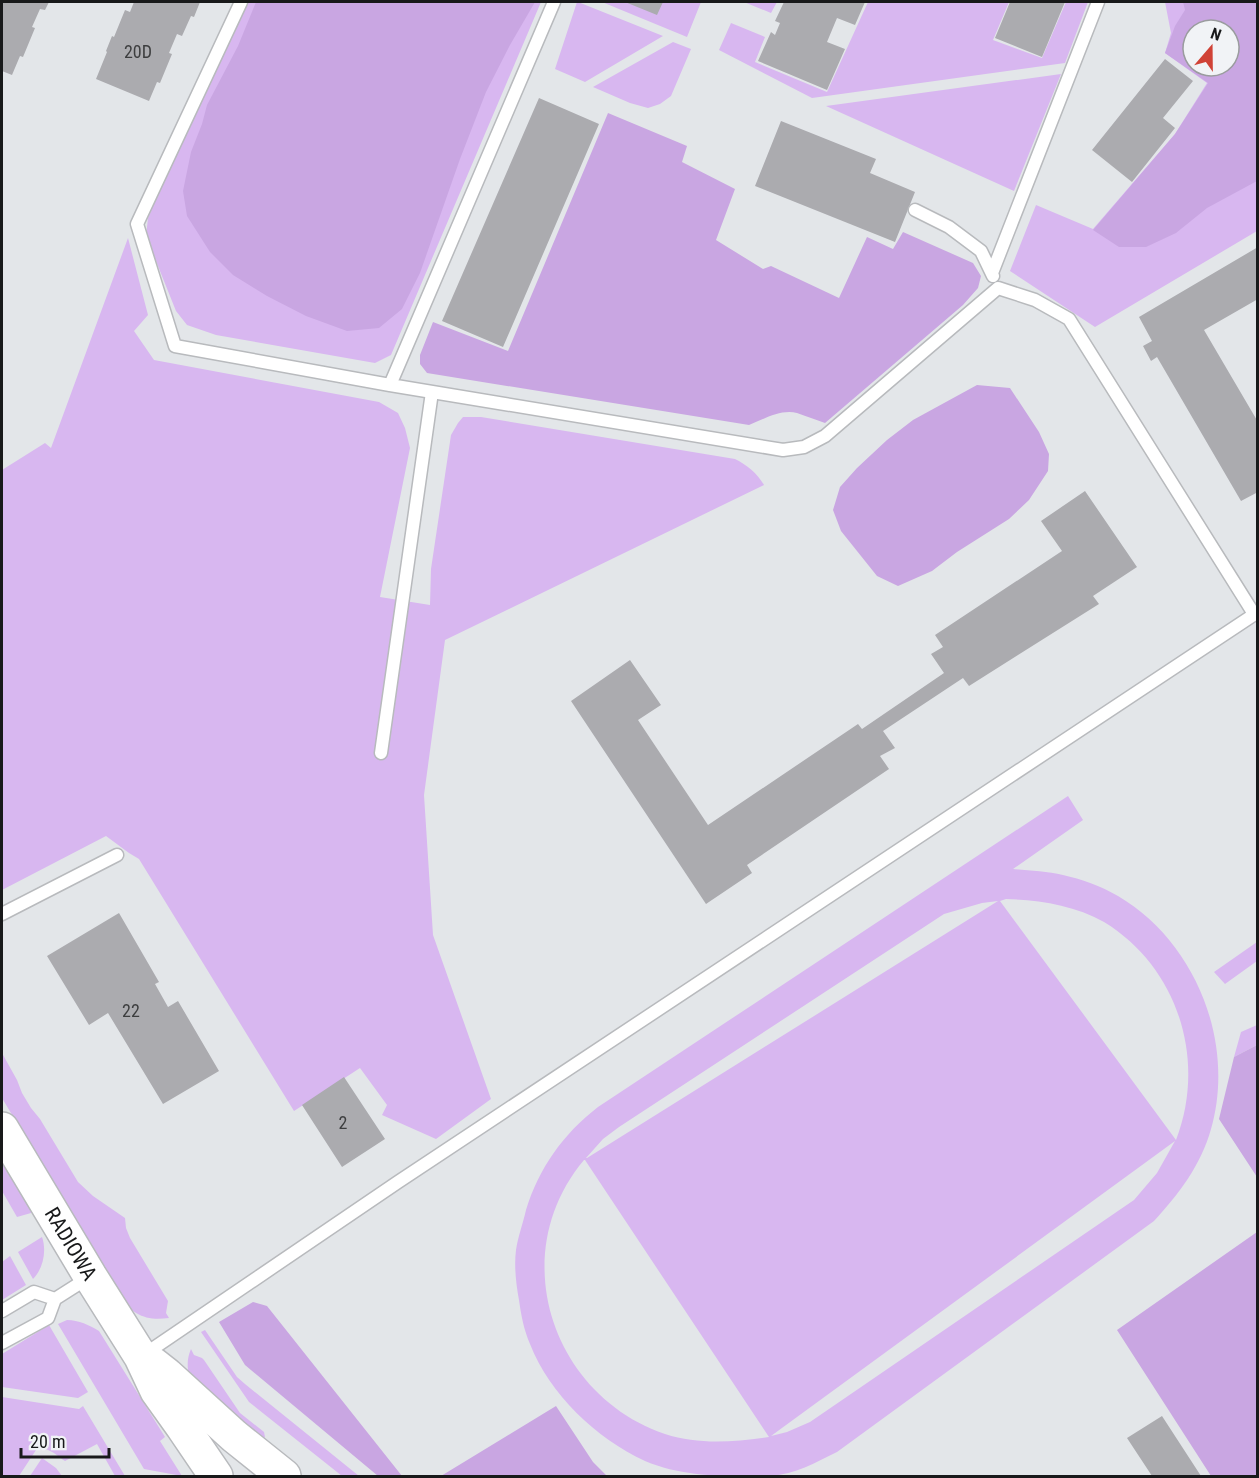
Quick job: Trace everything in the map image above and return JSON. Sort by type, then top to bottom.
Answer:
[{"type":"main road","name":"RADIOWA","points":[[2,1129],[141,1357],[157,1391],[216,1476]]},
{"type":"main road","name":"RADIOWA","points":[[141,1357],[167,1375],[234,1436],[284,1476]]},
{"type":"lane","points":[[241,2],[137,224],[175,346],[390,385],[783,450],[804,447],[825,436],[999,288]]},
{"type":"lane","points":[[390,385],[554,2]]},
{"type":"lane","points":[[992,273],[1098,2]]},
{"type":"lane","points":[[141,1357],[398,1182],[1256,613],[1069,319],[1035,300],[999,288],[981,251],[949,227],[915,210]]},
{"type":"lane","points":[[381,753],[432,392]]},
{"type":"lane","points":[[2,914],[117,855]]},
{"type":"lane","points":[[2,1343],[48,1318],[55,1299],[90,1276]]},
{"type":"lane","points":[[2,1311],[34,1292],[55,1299]]},
{"type":"shaded area","points":[[246,2],[541,2],[391,355],[375,363],[216,335],[187,325],[176,311],[146,236],[148,218],[176,150]]},
{"type":"shaded area","points":[[256,2],[535,2],[486,92],[420,273],[402,309],[379,328],[347,331],[306,316],[267,296],[233,275],[210,252],[187,216],[183,191],[191,152],[207,105],[238,46]]},
{"type":"shaded area","points":[[577,2],[663,36],[585,82],[555,69]]},
{"type":"shaded area","points":[[602,2],[701,2],[687,37]]},
{"type":"shaded area","points":[[744,2],[777,2],[771,13]]},
{"type":"shaded area","points":[[868,2],[1009,2],[993,40],[1042,58],[1066,2],[1088,2],[1065,63],[812,98],[719,50],[731,23],[765,37],[755,62],[827,92]]},
{"type":"shaded area","points":[[1165,2],[1257,2],[1257,231],[1095,327],[1010,271],[1036,205],[1093,229],[1175,134],[1207,83],[1200,78],[1241,78],[1241,18],[1181,18],[1181,64],[1165,53],[1171,33]]},
{"type":"shaded area","points":[[1183,2],[1257,2],[1257,181],[1207,208],[1176,233],[1146,247],[1119,247],[1093,230],[1175,134],[1208,83],[1201,78],[1241,78],[1241,18],[1181,18],[1181,64],[1165,53],[1175,26],[1185,10]]},
{"type":"shaded area","points":[[673,42],[691,49],[671,96],[660,104],[648,108],[593,87]]},
{"type":"shaded area","points":[[1061,74],[1014,191],[826,106]]},
{"type":"shaded area","points":[[608,113],[687,146],[682,162],[735,189],[716,240],[763,269],[771,266],[839,298],[867,237],[893,249],[903,232],[973,263],[981,276],[978,288],[963,305],[825,423],[797,413],[785,412],[749,425],[427,373],[420,364],[420,355],[433,322],[508,351]]},
{"type":"shaded area","points":[[128,238],[148,315],[134,331],[154,360],[379,402],[398,413],[410,448],[380,597],[430,605],[431,569],[451,435],[463,417],[481,417],[735,459],[751,470],[764,485],[445,640],[424,795],[433,935],[491,1099],[436,1139],[382,1115],[387,1105],[360,1068],[294,1111],[139,859],[106,836],[2,890],[2,470],[45,443],[51,448]]},
{"type":"shaded area","points":[[977,385],[1010,388],[1039,432],[1049,454],[1048,471],[1029,500],[1009,519],[932,571],[898,586],[877,576],[841,531],[833,510],[840,487],[887,440],[913,420]]},
{"type":"shaded area","points":[[1068,796],[1083,820],[1013,869],[1057,874],[1084,881],[1118,896],[1145,915],[1169,939],[1188,967],[1203,997],[1213,1029],[1218,1062],[1217,1096],[1207,1142],[1188,1178],[1154,1221],[837,1452],[797,1470],[771,1476],[691,1473],[660,1467],[645,1461],[592,1427],[562,1397],[539,1363],[524,1328],[517,1288],[515,1269],[518,1240],[531,1195],[545,1166],[563,1140],[598,1107]],"holes":[[[1006,899],[1044,902],[1093,916],[1130,941],[1151,964],[1167,990],[1179,1018],[1186,1048],[1188,1079],[1185,1110],[1176,1140],[1000,901]],[[998,901],[586,1158],[603,1139],[619,1127],[944,914],[982,903]],[[1175,1141],[1157,1173],[1134,1200],[810,1422],[771,1436]],[[585,1160],[769,1437],[717,1442],[691,1440],[665,1434],[626,1415],[593,1388],[568,1355],[552,1318],[545,1278],[547,1237],[560,1197]]]},
{"type":"shaded area","points":[[1257,942],[1257,961],[1225,984],[1214,972]]},
{"type":"shaded area","points":[[1257,1025],[1257,1045],[1234,1057],[1241,1032]]},
{"type":"shaded area","points":[[1257,1045],[1257,1177],[1219,1119],[1234,1057]]},
{"type":"shaded area","points":[[2,1053],[22,1093],[78,1182],[93,1196],[125,1218],[130,1238],[168,1301],[166,1313],[169,1318],[140,1315],[119,1295],[2,1098]]},
{"type":"shaded area","points":[[2,1158],[31,1208],[31,1213],[17,1217],[2,1191]]},
{"type":"shaded area","points":[[1257,1232],[1257,1476],[1211,1476],[1117,1330]]},
{"type":"shaded area","points":[[42,1237],[43,1260],[33,1279],[18,1252]]},
{"type":"shaded area","points":[[10,1256],[26,1285],[2,1300],[2,1262]]},
{"type":"shaded area","points":[[253,1302],[267,1306],[402,1476],[378,1476],[245,1365],[219,1322]]},
{"type":"shaded area","points":[[67,1320],[84,1323],[99,1331],[165,1437],[160,1441],[182,1476],[144,1469],[58,1324]]},
{"type":"shaded area","points":[[49,1325],[88,1392],[78,1398],[2,1387],[2,1354]]},
{"type":"shaded area","points":[[205,1330],[237,1377],[359,1476],[342,1476],[249,1402],[201,1332]]},
{"type":"shaded area","points":[[191,1349],[194,1355],[204,1360],[240,1413],[264,1432],[265,1437],[260,1443],[189,1376],[188,1362]]},
{"type":"shaded area","points":[[2,1397],[79,1409],[83,1406],[125,1476],[115,1476],[97,1444],[65,1461],[48,1450],[36,1450],[19,1476],[2,1476]]},
{"type":"shaded area","points":[[556,1406],[593,1462],[607,1476],[441,1476]]},
{"type":"shaded area","points":[[42,1458],[56,1468],[62,1476],[30,1476]]},
{"type":"building","points":[[2,2],[49,2],[45,10],[40,9],[23,57],[20,56],[12,75],[2,71]]},
{"type":"building","points":[[134,2],[200,2],[182,36],[177,34],[169,53],[172,54],[160,83],[157,82],[149,101],[96,79],[112,36],[114,37],[125,10],[130,12]]},
{"type":"building","points":[[625,2],[663,2],[657,15]]},
{"type":"building","points":[[784,2],[865,2],[855,25],[837,18],[827,42],[845,49],[827,90],[758,61],[771,32],[775,35],[780,23],[775,21]]},
{"type":"building","points":[[1010,2],[1065,2],[1042,57],[995,38]]},
{"type":"building","points":[[1165,59],[1181,72],[1181,78],[1189,78],[1193,81],[1163,118],[1175,128],[1132,182],[1092,150]]},
{"type":"building","points":[[539,98],[599,124],[503,347],[442,321]]},
{"type":"building","points":[[781,121],[876,159],[870,173],[915,192],[895,242],[755,186]]},
{"type":"building","points":[[1258,247],[1258,299],[1204,330],[1258,422],[1258,492],[1241,501],[1157,357],[1151,361],[1143,346],[1152,341],[1139,317]]},
{"type":"building","points":[[1085,491],[1137,567],[1093,596],[1099,604],[969,686],[963,678],[883,731],[895,748],[880,756],[889,769],[747,865],[752,873],[706,904],[571,701],[630,660],[661,705],[638,720],[708,825],[858,724],[862,729],[944,673],[931,654],[943,647],[935,635],[1062,551],[1041,521]]},
{"type":"building","points":[[119,913],[159,982],[155,984],[168,1007],[178,1001],[219,1071],[163,1104],[108,1013],[89,1025],[47,956]]},
{"type":"building","points":[[344,1077],[385,1139],[342,1167],[302,1105]]},
{"type":"building","points":[[1162,1416],[1201,1476],[1152,1476],[1127,1438]]}]
